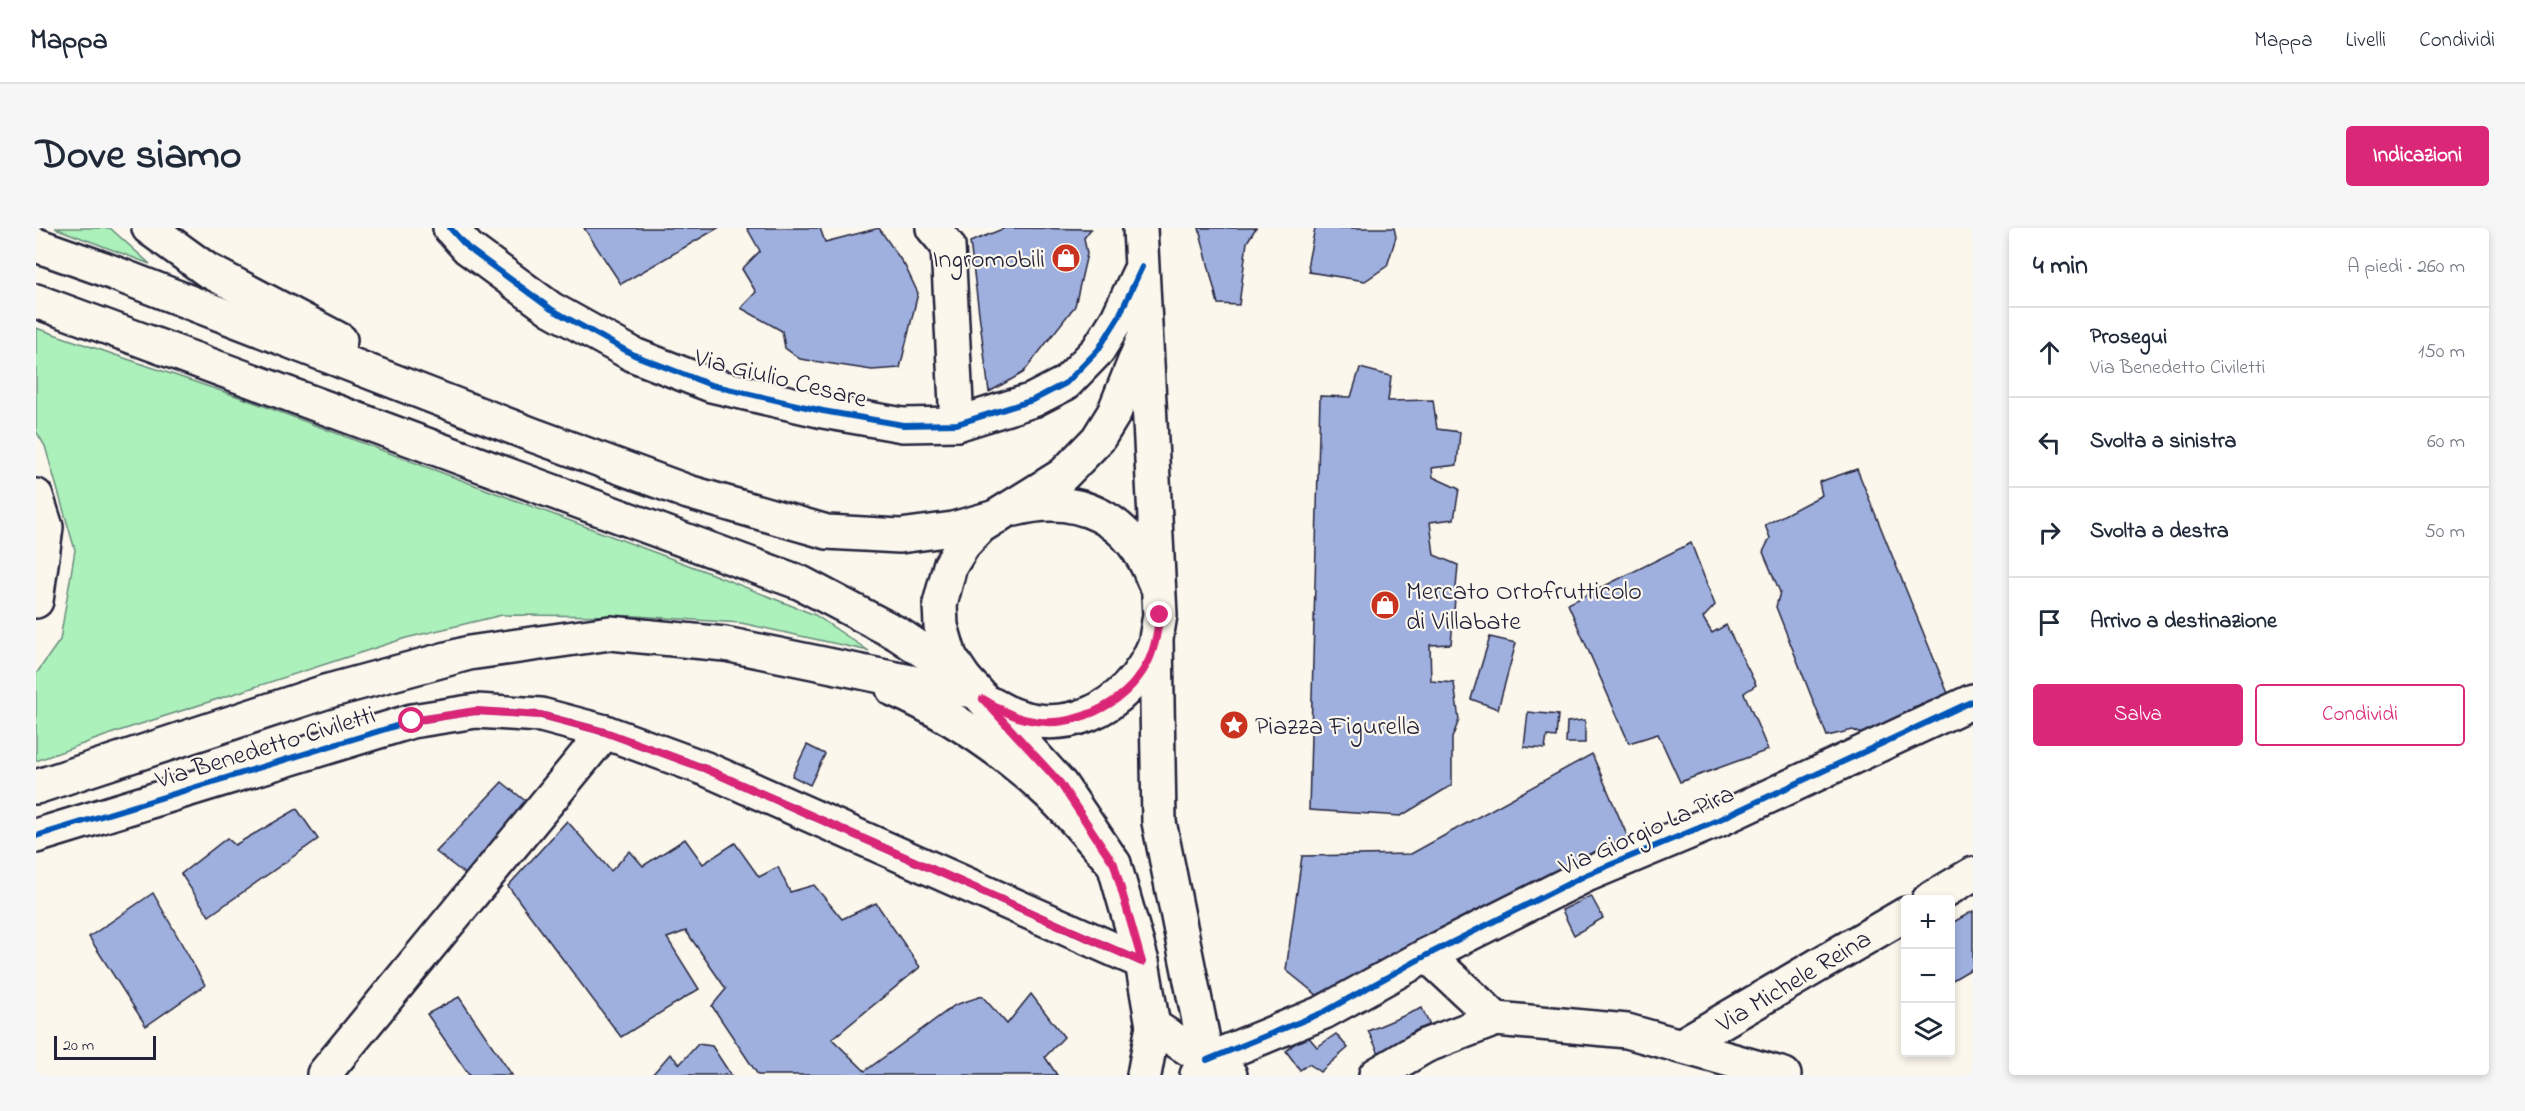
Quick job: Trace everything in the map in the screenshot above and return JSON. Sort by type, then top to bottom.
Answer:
[{"type":"main road","points":[[149,228],[207,270],[266,302],[533,435]]},
{"type":"main road","name":"Via Giulio Cesare","points":[[450,228],[468,248],[551,309],[634,355],[700,381],[823,411],[903,425],[957,424],[1034,400],[1066,383],[1098,350],[1118,318],[1142,267]]},
{"type":"main road","points":[[933,228],[948,246],[957,424]]},
{"type":"main road","points":[[36,301],[801,583],[898,634],[1001,710],[1025,719],[1050,722],[1080,718],[1106,706],[1129,689],[1147,664],[1158,627],[1140,229]]},
{"type":"main road","points":[[36,245],[688,492],[827,532],[900,536],[953,529],[1036,503],[1072,504],[1109,520],[1130,537],[1146,560],[1157,588],[1159,822],[1211,1070]]},
{"type":"main road","points":[[1144,1075],[1153,1026],[1142,962],[1114,864],[1060,783],[974,689],[950,657],[941,626],[940,604],[950,566],[963,545],[981,526],[1063,475],[1098,440],[1114,413],[1145,336]]},
{"type":"main road","points":[[1066,383],[1084,383],[1102,393],[1114,413]]},
{"type":"main road","points":[[36,496],[46,527],[36,601]]},
{"type":"main road","points":[[36,787],[325,692],[469,653],[610,633],[725,644],[925,685],[974,689]]},
{"type":"main road","points":[[845,668],[919,701],[1008,758],[1050,794],[1114,864]]},
{"type":"main road","name":"Via Giorgio La Pira","points":[[1211,1070],[1324,1012],[1427,955],[1586,874],[1718,820],[1973,701]]},
{"type":"main road","name":"Via Benedetto Civiletti","points":[[36,836],[412,721],[476,711],[541,715],[605,732],[706,769],[1142,962]]},
{"type":"main road","points":[[324,1074],[605,732]]},
{"type":"main road","points":[[1937,895],[1973,874]]},
{"type":"main road","name":"Via Michele Reina","points":[[1680,1046],[1901,916]]},
{"type":"main road","points":[[1427,955],[1496,1019]]},
{"type":"main road","points":[[1376,1075],[1425,1046],[1496,1019],[1627,1032],[1784,1075]]},
{"type":"main road","points":[[1153,1026],[1211,1070]]},
{"type":"green space","points":[[55,228],[110,228],[150,264]]},
{"type":"green space","points":[[36,328],[245,399],[707,572],[815,615],[869,651],[741,623],[636,616],[502,615],[406,638],[116,732],[36,761],[36,674],[60,640],[75,550],[45,446],[36,431]]},
{"type":"building","points":[[584,228],[718,228],[621,284]]},
{"type":"building","points":[[747,228],[820,228],[825,242],[879,228],[905,266],[918,293],[900,368],[872,370],[800,359],[785,348],[782,331],[741,308],[756,292],[742,269],[760,251]]},
{"type":"building","points":[[1005,228],[1091,229],[1084,238],[1087,254],[1075,306],[1023,373],[989,392],[970,242]]},
{"type":"building","points":[[1199,228],[1256,228],[1247,242],[1239,305],[1218,304]]},
{"type":"building","points":[[1315,228],[1394,228],[1396,237],[1387,266],[1365,281],[1309,272],[1308,262]]},
{"type":"building","name":"Mercato Ortofrutticolo di Villabate","points":[[1360,368],[1391,376],[1388,401],[1433,400],[1437,429],[1460,432],[1457,465],[1432,468],[1433,477],[1459,489],[1454,519],[1430,522],[1434,555],[1458,565],[1451,644],[1430,645],[1431,681],[1454,683],[1459,720],[1452,738],[1452,785],[1401,816],[1309,810],[1320,396],[1351,397]]},
{"type":"building","points":[[1857,469],[1949,696],[1913,707],[1914,717],[1868,737],[1853,730],[1827,736],[1776,607],[1780,592],[1763,552],[1770,538],[1765,525],[1822,495],[1819,482]]},
{"type":"building","points":[[1691,543],[1715,605],[1703,618],[1712,633],[1726,625],[1756,685],[1744,693],[1768,750],[1680,782],[1658,734],[1629,743],[1568,604]]},
{"type":"building","points":[[1490,637],[1516,643],[1498,709],[1471,699]]},
{"type":"building","points":[[1528,712],[1558,715],[1556,737],[1547,736],[1545,749],[1524,747]]},
{"type":"building","points":[[1585,720],[1585,743],[1566,743],[1567,722]]},
{"type":"building","points":[[807,745],[825,754],[810,785],[792,776]]},
{"type":"building","points":[[1592,754],[1629,840],[1317,995],[1286,970],[1302,856],[1411,854]]},
{"type":"building","points":[[502,782],[528,803],[465,874],[436,852]]},
{"type":"building","points":[[297,809],[318,839],[209,916],[181,874],[227,838],[235,845]]},
{"type":"building","points":[[567,821],[611,871],[630,851],[643,866],[685,839],[703,864],[735,843],[759,877],[778,867],[790,892],[814,885],[842,919],[876,903],[920,967],[832,1039],[865,1071],[955,1005],[982,996],[1007,1024],[1031,994],[1064,1037],[1045,1057],[1057,1075],[758,1075],[712,1006],[726,989],[686,931],[667,938],[699,989],[621,1037],[508,886]]},
{"type":"building","points":[[153,893],[205,985],[146,1026],[89,937]]},
{"type":"building","points":[[1591,896],[1603,918],[1574,935],[1562,910]]},
{"type":"building","points":[[1973,911],[1973,968],[1955,979],[1955,949],[1955,921]]},
{"type":"building","points":[[459,997],[512,1075],[469,1075],[427,1014]]},
{"type":"building","points":[[1422,1008],[1433,1033],[1379,1053],[1368,1031]]},
{"type":"building","points":[[1306,1034],[1317,1047],[1336,1034],[1348,1048],[1320,1072],[1309,1064],[1300,1070],[1286,1051]]},
{"type":"building","points":[[698,1044],[712,1046],[731,1075],[652,1075],[670,1054],[680,1064]]},
{"type":"cycle path","points":[[450,228],[468,248],[551,309],[634,355],[711,385],[823,411],[903,425],[957,424],[1033,400],[1066,383],[1098,350],[1118,318],[1142,267]]},
{"type":"cycle path","points":[[1207,1060],[1324,1012],[1427,955],[1586,875],[1718,820],[1973,701]]},
{"type":"cycle path","points":[[36,836],[412,721],[476,711],[541,715],[605,732],[706,769],[1142,962]]},
{"type":"place","name":"Ingromobili","points":[[1066,258]]},
{"type":"place","name":"Mercato Ortofrutticolo di Villabate","points":[[1385,605]]},
{"type":"place","name":"Piazza Figurella","points":[[1234,725]]},
{"type":"route","points":[[412,721],[476,711],[541,715],[605,732],[706,769],[1142,962],[1114,864],[1060,783],[983,699],[1001,710],[1025,719],[1050,722],[1080,718],[1106,706],[1129,689],[1147,664],[1156,639],[1160,615]]}]
